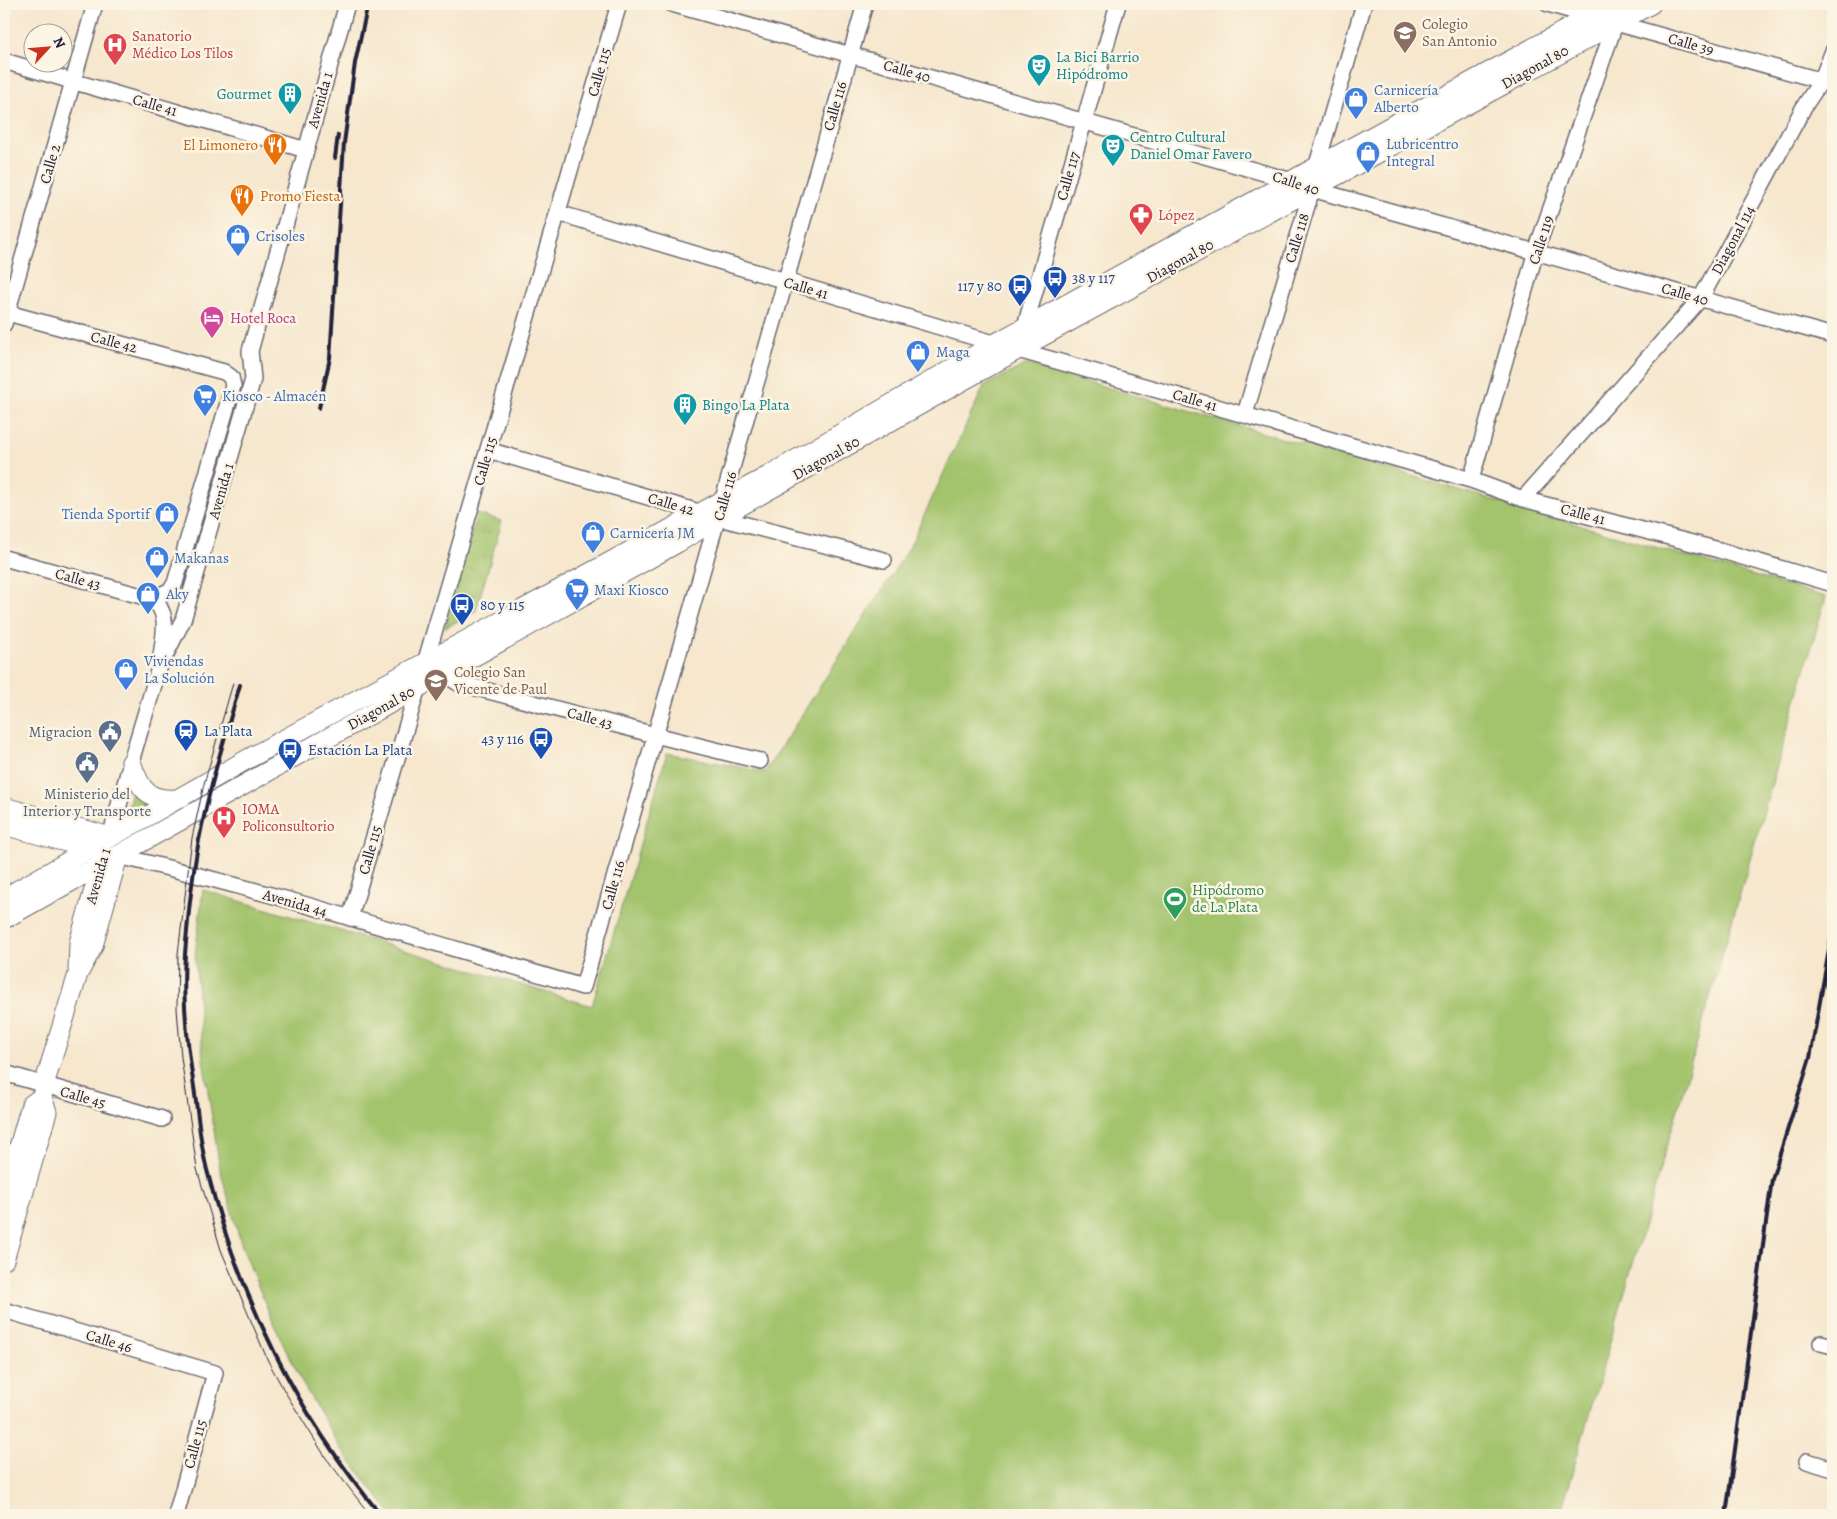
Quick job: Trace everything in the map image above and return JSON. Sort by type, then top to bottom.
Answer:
[{"type":"main road","name":"Diagonal 80","points":[[4,898],[105,852],[443,674],[677,543],[710,515],[724,500],[996,343],[1613,4]]},
{"type":"main road","name":"Diagonal 80","points":[[4,919],[105,852],[176,799],[426,662],[710,515],[1019,349],[1651,4]]},
{"type":"main road","points":[[131,762],[141,786],[148,795],[160,799],[176,799]]},
{"type":"main road","name":"Avenida 44","points":[[4,807],[105,852]]},
{"type":"main road","name":"Avenida 44","points":[[4,825],[105,852]]},
{"type":"main road","name":"Avenida 1","points":[[4,1199],[31,1105],[43,1091],[78,974],[93,946],[105,852]]},
{"type":"main road","name":"Avenida 1","points":[[4,1260],[47,1112],[43,1091]]},
{"type":"street","name":"Calle 2","points":[[5,316],[95,4]]},
{"type":"street","name":"Avenida 1","points":[[105,852],[160,668],[183,620],[253,379],[250,351],[347,4]]},
{"type":"street","name":"Calle 115","points":[[350,918],[619,4]]},
{"type":"street","name":"Calle 40","points":[[672,4],[1292,181],[1312,189],[1833,336]]},
{"type":"street","name":"Calle 116","points":[[724,500],[865,4]]},
{"type":"street","name":"Calle 117","points":[[1019,349],[1118,4]]},
{"type":"street","name":"Calle 118","points":[[1245,414],[1312,189],[1316,168],[1364,4]]},
{"type":"street","name":"Calle 39","points":[[1548,4],[1827,83]]},
{"type":"street","name":"Calle 119","points":[[1471,480],[1536,251],[1622,4]]},
{"type":"street","name":"Diagonal 114","points":[[1523,499],[1701,298],[1805,105],[1827,83],[1833,51]]},
{"type":"street","name":"Calle 41","points":[[4,61],[306,150]]},
{"type":"street","name":"Calle 41","points":[[558,212],[785,282],[1471,480],[1523,499],[1719,550],[1833,584]]},
{"type":"street","name":"Calle 42","points":[[5,316],[224,372]]},
{"type":"street","points":[[224,372],[241,363],[250,351]]},
{"type":"street","name":"Avenida 1","points":[[152,599],[171,590],[175,583],[232,386],[231,377],[224,372]]},
{"type":"street","name":"Calle 42","points":[[488,450],[710,515],[884,560]]},
{"type":"street","name":"Calle 116","points":[[583,987],[656,736],[710,515]]},
{"type":"street","name":"Calle 43","points":[[4,558],[152,599]]},
{"type":"street","points":[[152,599],[160,606],[164,617],[160,668]]},
{"type":"street","name":"Calle 43","points":[[426,662],[458,683],[656,736],[760,761]]},
{"type":"street","name":"Avenida 44","points":[[105,852],[187,872],[350,918],[583,987]]},
{"type":"street","name":"Calle 45","points":[[4,1074],[43,1091],[162,1119]]},
{"type":"street","name":"Calle 46","points":[[4,1310],[215,1373]]},
{"type":"street","name":"Calle 115","points":[[176,1515],[215,1373]]},
{"type":"street","points":[[1807,1461],[1833,1469]]},
{"type":"green space","name":"Hipódromo de La Plata","points":[[1027,364],[1826,597],[1560,1515],[392,1515],[341,1449],[304,1386],[274,1325],[242,1247],[220,1169],[203,1059],[195,956],[203,890],[592,1006],[667,753],[765,772],[909,548],[984,386]]},
{"type":"green space","points":[[477,514],[502,521],[476,611],[445,628]]},
{"type":"green space","points":[[135,781],[152,804],[133,816],[126,813]]},
{"type":"tram line","points":[[233,683],[204,784],[192,838],[178,954],[177,1009],[181,1057],[197,1169],[221,1250],[268,1361],[326,1458],[370,1515]]},
{"type":"railway","points":[[319,408],[330,358],[344,143],[355,63],[368,4]]},
{"type":"railway","points":[[335,158],[338,135]]},
{"type":"railway","points":[[240,685],[212,782],[199,840],[190,897],[185,954],[184,987],[189,1054],[203,1149],[220,1217],[236,1263],[274,1352],[297,1395],[323,1437],[381,1515]]},
{"type":"railway","points":[[1726,1515],[1772,1179],[1810,1058],[1833,927]]},
{"type":"place","name":"Colegio San Antonio","points":[[1405,54]]},
{"type":"place","name":"Sanatorio Médico Los Tilos","points":[[115,66]]},
{"type":"place","name":"La Bici Barrio Hipódromo","points":[[1039,87]]},
{"type":"place","name":"Gourmet","points":[[290,115]]},
{"type":"place","name":"Carnicería Alberto","points":[[1356,120]]},
{"type":"place","name":"El Limonero","points":[[275,166]]},
{"type":"place","name":"Centro Cultural Daniel Omar Favero","points":[[1113,167]]},
{"type":"place","name":"Lubricentro Integral","points":[[1368,174]]},
{"type":"place","name":"Promo Fiesta","points":[[242,217]]},
{"type":"place","name":"López","points":[[1141,236]]},
{"type":"place","name":"Crisoles","points":[[238,257]]},
{"type":"place","name":"38 y 117","points":[[1055,299]]},
{"type":"place","name":"117 y 80","points":[[1020,307]]},
{"type":"place","name":"Hotel Roca","points":[[212,339]]},
{"type":"place","name":"Maga","points":[[918,373]]},
{"type":"place","name":"Kiosco - Almacén","points":[[205,417]]},
{"type":"place","name":"Bingo La Plata","points":[[685,426]]},
{"type":"place","name":"Tienda Sportif","points":[[167,535]]},
{"type":"place","name":"Carnicería JM","points":[[593,554]]},
{"type":"place","name":"Makanas","points":[[157,579]]},
{"type":"place","name":"Maxi Kiosco","points":[[577,611]]},
{"type":"place","name":"Aky","points":[[148,615]]},
{"type":"place","name":"80 y 115","points":[[462,626]]},
{"type":"place","name":"Viviendas La Solución","points":[[126,691]]},
{"type":"place","name":"Colegio San Vicente de Paul","points":[[436,702]]},
{"type":"place","name":"La Plata","points":[[186,752]]},
{"type":"place","name":"Migracion","points":[[110,753]]},
{"type":"place","name":"43 y 116","points":[[541,760]]},
{"type":"place","name":"Estación La Plata","points":[[290,771]]},
{"type":"place","name":"Ministerio del Interior y Transporte","points":[[87,784]]},
{"type":"place","name":"IOMA Policonsultorio","points":[[224,839]]},
{"type":"place","name":"Hipódromo de La Plata","points":[[1175,920]]}]
